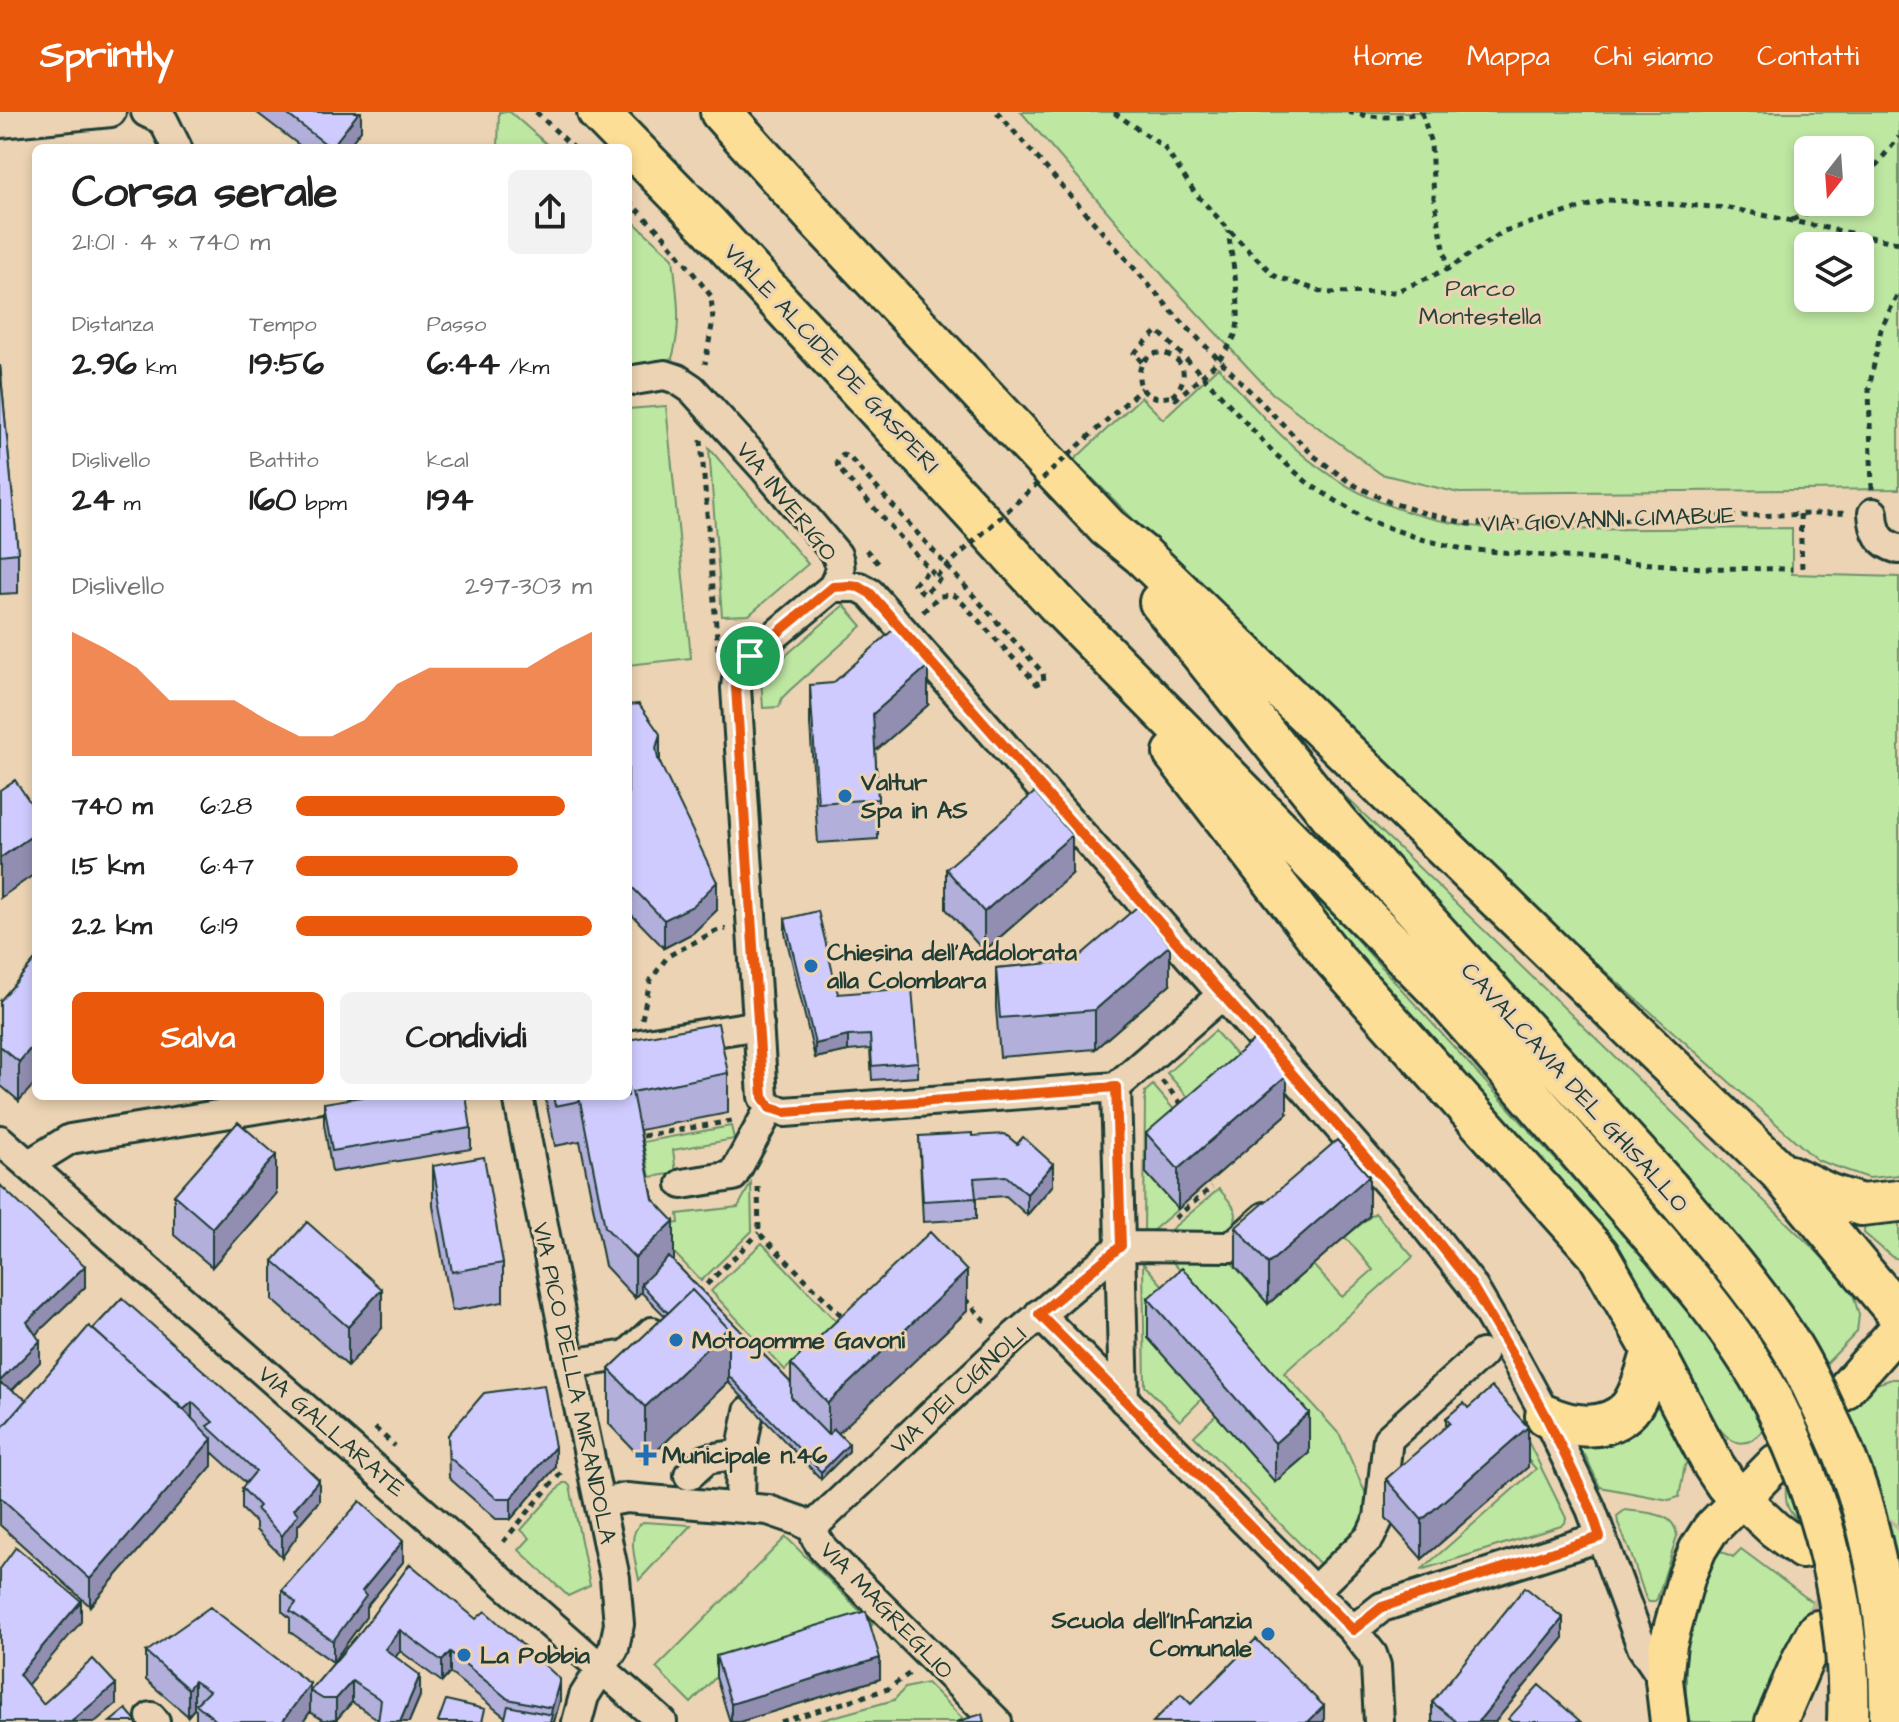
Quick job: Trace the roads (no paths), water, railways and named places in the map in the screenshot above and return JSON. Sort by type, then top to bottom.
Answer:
[{"type":"highway","name":"VIALE ALCIDE DE GASPERI","points":[[598,112],[629,144]]},
{"type":"highway","points":[[721,112],[1107,527],[1142,555],[1779,1171],[1899,1315]]},
{"type":"highway","name":"VIALE ALCIDE DE GASPERI","points":[[632,147],[709,226],[1061,608]]},
{"type":"highway","name":"CAVALCAVIA DEL GHISALLO","points":[[1107,527],[1128,563],[1338,824],[1668,1188],[1718,1247],[1784,1335],[1811,1383],[1844,1454],[1867,1529],[1883,1606],[1890,1722]]},
{"type":"highway","name":"CAVALCAVIA DEL GHISALLO","points":[[1061,608],[1439,991],[1693,1283],[1728,1330],[1776,1407],[1798,1457],[1825,1536],[1843,1629],[1848,1722]]},
{"type":"highway","points":[[1061,608],[1334,959],[1598,1254],[1714,1466],[1726,1484],[1742,1499]]},
{"type":"highway","points":[[1779,1171],[1830,1195],[1861,1205],[1899,1201]]},
{"type":"highway","points":[[1546,1416],[1563,1424],[1594,1426],[1613,1420],[1629,1408],[1642,1384],[1653,1350]]},
{"type":"highway","points":[[1776,1722],[1818,1631]]},
{"type":"main road","points":[[1842,1393],[1899,1328]]},
{"type":"main road","points":[[1669,1722],[1664,1680],[1668,1644],[1693,1562],[1710,1530],[1777,1462]]},
{"type":"main road","points":[[1742,1499],[1802,1550]]},
{"type":"street","points":[[0,123],[111,112]]},
{"type":"street","points":[[146,112],[163,120],[175,144]]},
{"type":"street","name":"VIA INVERIGO","points":[[632,380],[665,375],[692,389],[709,424],[837,555],[841,564],[833,587],[859,587],[870,593],[1423,1223],[1471,1284],[1546,1416],[1591,1509],[1642,1647],[1664,1680]]},
{"type":"street","points":[[1873,513],[1874,529],[1879,538],[1899,549]]},
{"type":"street","points":[[682,1184],[733,1176],[763,1097],[736,688],[738,671],[750,656],[833,587]]},
{"type":"street","points":[[754,1120],[785,1112],[1116,1087],[1222,995]]},
{"type":"street","points":[[632,1045],[759,1025]]},
{"type":"street","points":[[1116,1087],[1124,1400]]},
{"type":"street","points":[[28,1165],[70,1139],[309,1100]]},
{"type":"street","name":"VIA PICO DELLA MIRANDOLA","points":[[519,1100],[615,1578],[619,1624],[614,1648],[584,1696],[577,1722]]},
{"type":"street","name":"VIA GALLARATE","points":[[0,1140],[662,1722]]},
{"type":"street","points":[[1121,1246],[1231,1247],[1290,1196]]},
{"type":"street","name":"VIA DEI CIGNOLI","points":[[814,1529],[1039,1314],[1121,1246]]},
{"type":"street","points":[[1039,1314],[1353,1630],[1372,1654],[1376,1666],[1379,1722]]},
{"type":"street","points":[[570,1364],[627,1355],[658,1326]]},
{"type":"street","points":[[1314,1591],[1370,1537],[1379,1518],[1388,1439],[1482,1354]]},
{"type":"street","points":[[740,1507],[741,1454],[749,1411]]},
{"type":"street","points":[[689,1475],[707,1459],[741,1454]]},
{"type":"street","points":[[600,1503],[626,1498],[768,1510],[814,1529]]},
{"type":"street","name":"VIA MAGREGLIO","points":[[814,1529],[824,1550],[997,1722]]},
{"type":"street","points":[[1353,1630],[1382,1607],[1600,1537]]},
{"type":"tunnel","points":[[1823,1623],[1899,1525]]},
{"type":"place","name":"Valtur Spa in AS","points":[[845,796]]},
{"type":"place","name":"Chiesina dell’Addolorata alla Colombara","points":[[811,966]]},
{"type":"place","name":"Motogomme Gavoni","points":[[676,1340]]},
{"type":"place","name":"Municipale n.46","points":[[646,1455]]},
{"type":"place","name":"Scuola dell'Infanzia Comunale","points":[[1268,1634]]},
{"type":"place","name":"La Pobbia","points":[[464,1655]]},
{"type":"park label","name":"Parco Montestella","points":[[1480,302]]}]
